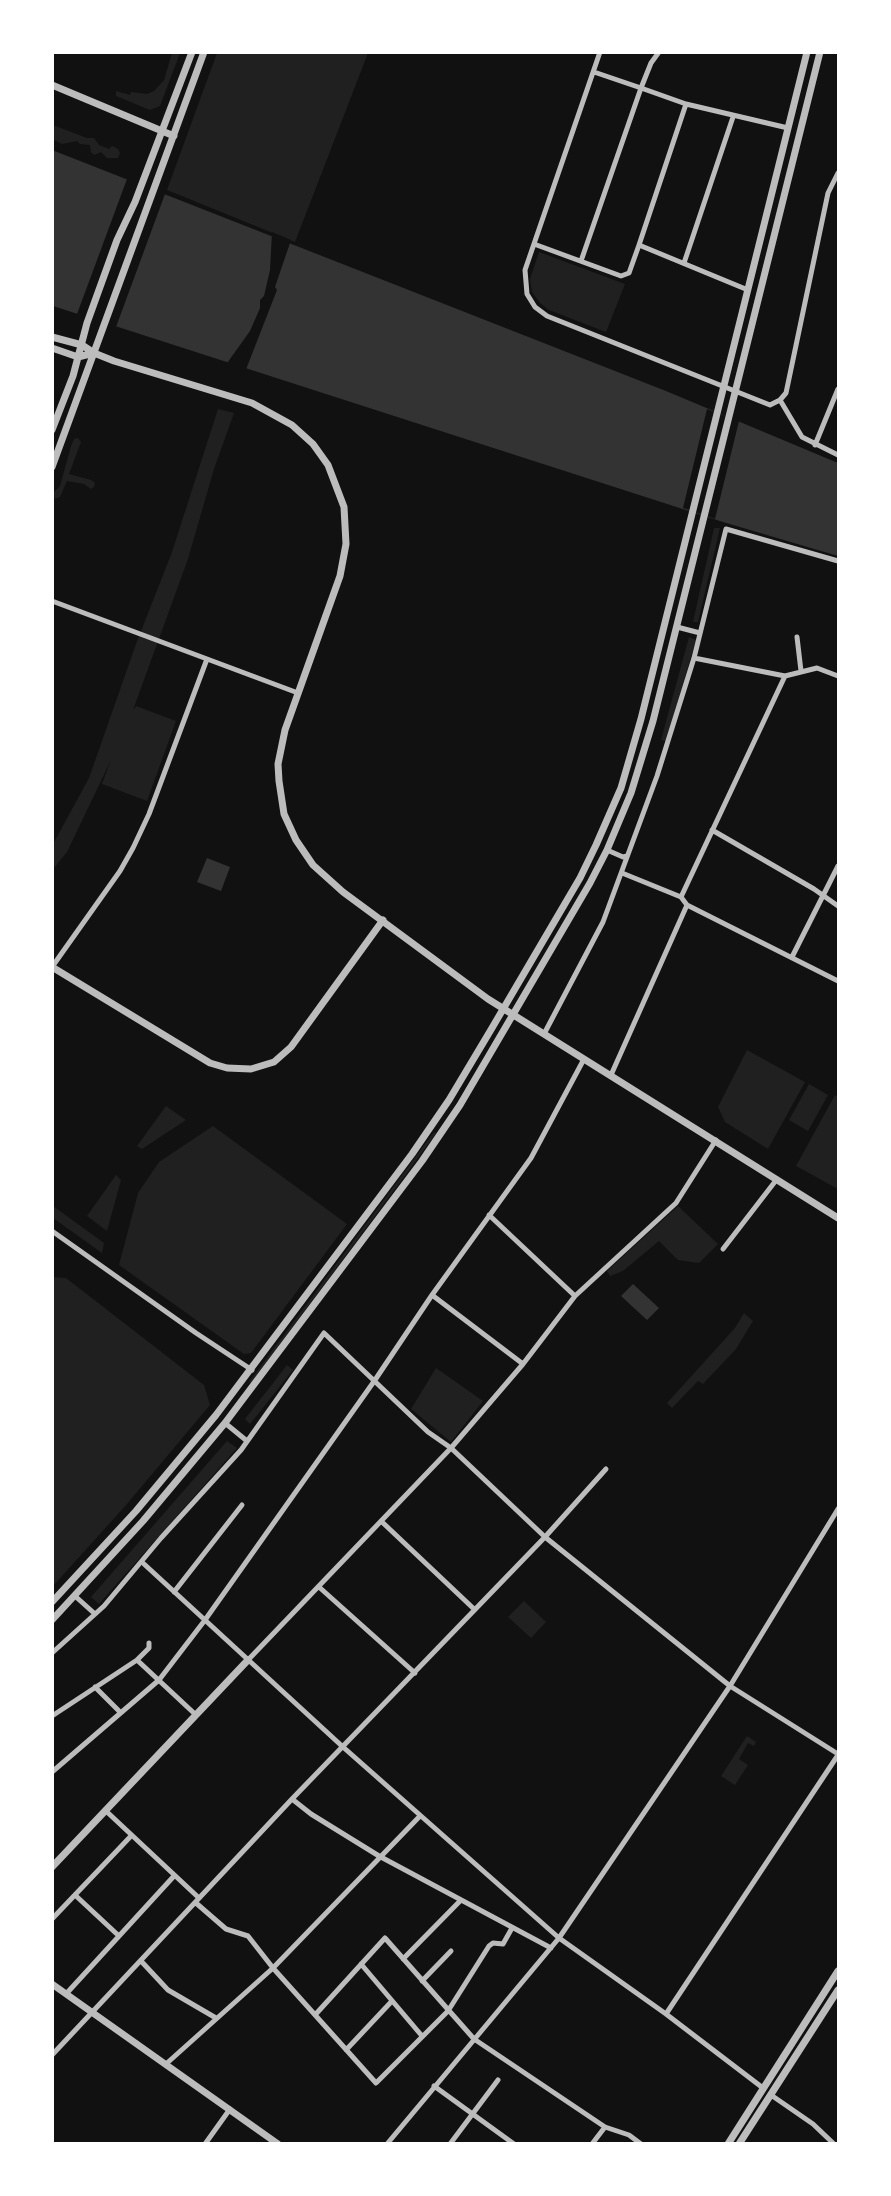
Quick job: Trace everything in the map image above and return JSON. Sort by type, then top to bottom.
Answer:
[{"type":"street","points":[[52,430],[117,240],[135,202],[192,52]]},
{"type":"street","points":[[52,467],[204,52]]},
{"type":"street","points":[[600,52],[525,270],[525,286],[530,301],[540,311],[770,405],[780,401],[786,393],[828,192],[838,173]]},
{"type":"street","points":[[581,261],[641,88],[651,62],[659,52]]},
{"type":"street","points":[[52,1602],[174,1466],[252,1370],[412,1154],[449,1100],[580,878],[621,788],[641,719],[807,52]]},
{"type":"street","points":[[52,1620],[225,1423],[422,1161],[460,1105],[513,1016],[607,850],[643,758],[820,52]]},
{"type":"street","points":[[594,72],[686,104],[788,128]]},
{"type":"street","points":[[52,85],[174,135]]},
{"type":"street","points":[[534,244],[621,276],[629,273],[686,104]]},
{"type":"street","points":[[684,263],[733,117]]},
{"type":"street","points":[[639,245],[748,290]]},
{"type":"street","points":[[52,337],[82,345],[94,354],[253,403],[292,425],[313,444],[328,465],[344,507],[346,544],[340,576],[285,730],[278,764],[281,800],[288,823],[301,848],[320,873],[513,1016],[838,1218]]},
{"type":"street","points":[[52,348],[78,357],[94,354]]},
{"type":"street","points":[[815,445],[838,389]]},
{"type":"street","points":[[780,401],[802,437],[838,455]]},
{"type":"street","points":[[544,1034],[603,922],[657,776],[694,658],[726,529],[838,561]]},
{"type":"street","points":[[52,601],[298,693]]},
{"type":"street","points":[[677,627],[700,633]]},
{"type":"street","points":[[797,637],[801,671]]},
{"type":"street","points":[[694,658],[785,676],[817,668],[838,676]]},
{"type":"street","points":[[207,659],[153,804],[133,848],[120,871],[52,967],[210,1063],[227,1068],[251,1069],[274,1062],[292,1047],[383,920]]},
{"type":"street","points":[[681,897],[785,676]]},
{"type":"street","points":[[712,830],[814,889],[838,906]]},
{"type":"street","points":[[607,850],[623,857],[627,856]]},
{"type":"street","points":[[792,957],[838,866]]},
{"type":"street","points":[[622,873],[681,897],[687,905],[838,981]]},
{"type":"street","points":[[611,1075],[687,905]]},
{"type":"street","points":[[52,1772],[159,1680],[205,1620],[531,1158],[584,1059]]},
{"type":"street","points":[[52,1867],[451,1448],[523,1364],[575,1296],[676,1203],[716,1140]]},
{"type":"street","points":[[723,1249],[777,1179]]},
{"type":"street","points":[[489,1215],[575,1296]]},
{"type":"street","points":[[53,1232],[252,1370]]},
{"type":"street","points":[[432,1295],[523,1364]]},
{"type":"street","points":[[52,1654],[95,1614],[247,1441],[324,1333],[428,1432],[451,1448],[545,1537],[730,1686],[838,1755],[666,2014]]},
{"type":"street","points":[[225,1423],[247,1441]]},
{"type":"street","points":[[52,2056],[292,1799],[545,1537],[606,1469]]},
{"type":"street","points":[[174,1592],[242,1505]]},
{"type":"street","points":[[387,2144],[559,1938],[730,1686],[838,1509]]},
{"type":"street","points":[[381,1521],[474,1609]]},
{"type":"street","points":[[144,1564],[342,1747],[559,1938],[666,2014],[763,2088]]},
{"type":"street","points":[[319,1587],[415,1673]]},
{"type":"street","points":[[75,1596],[95,1614]]},
{"type":"street","points":[[52,1716],[137,1660],[149,1647],[149,1643]]},
{"type":"street","points":[[137,1660],[196,1715]]},
{"type":"street","points":[[94,1687],[120,1712]]},
{"type":"street","points":[[292,1799],[311,1814],[379,1856],[551,1948]]},
{"type":"street","points":[[106,1811],[226,1929],[248,1936],[376,2083],[448,2011],[489,1946],[493,1943],[503,1944],[512,1928]]},
{"type":"street","points":[[166,2064],[274,1968],[420,1816]]},
{"type":"street","points":[[52,1919],[131,1836]]},
{"type":"street","points":[[66,1994],[174,1876]]},
{"type":"street","points":[[75,1895],[119,1936]]},
{"type":"street","points":[[403,1959],[460,1901]]},
{"type":"street","points":[[315,2015],[385,1938],[474,2039],[606,2127],[629,2135],[640,2144]]},
{"type":"street","points":[[422,1981],[451,1951]]},
{"type":"street","points":[[141,1961],[168,1990],[216,2018]]},
{"type":"street","points":[[361,1965],[422,2036]]},
{"type":"street","points":[[727,2144],[838,1971]]},
{"type":"street","points":[[52,1984],[231,2108],[278,2144]]},
{"type":"street","points":[[740,2143],[838,1990]]},
{"type":"street","points":[[346,2050],[392,2001]]},
{"type":"street","points":[[450,2144],[498,2080]]},
{"type":"street","points":[[434,2086],[514,2144]]},
{"type":"street","points":[[771,2095],[813,2124],[834,2144]]},
{"type":"street","points":[[205,2144],[231,2108]]},
{"type":"street","points":[[592,2144],[606,2127]]},
{"type":"shaded area","points":[[172,53],[180,53],[160,106],[150,110],[116,96],[116,91],[130,95],[131,92],[147,94],[154,91],[164,80]]},
{"type":"shaded area","points":[[217,53],[368,53],[295,242],[167,190]]},
{"type":"shaded area","points":[[53,125],[87,138],[94,138],[99,145],[109,149],[112,146],[118,149],[118,158],[107,158],[101,152],[94,155],[90,145],[77,141],[62,144],[54,140]]},
{"type":"shaded area","points":[[52,150],[666,391],[838,463],[838,556],[723,522],[53,306]]},
{"type":"shaded area","points":[[539,252],[625,284],[606,332],[549,310],[540,303],[532,292],[530,279]]},
{"type":"shaded area","points":[[218,409],[234,413],[214,469],[188,559],[133,710],[136,706],[176,721],[147,801],[102,784],[111,760],[67,852],[53,869],[53,844],[89,778],[172,552]]},
{"type":"shaded area","points":[[78,438],[81,442],[69,474],[91,480],[95,483],[94,487],[91,489],[84,484],[67,481],[60,497],[55,499],[53,493],[60,486],[71,446],[74,439]]},
{"type":"shaded area","points":[[714,528],[720,528],[698,622],[693,622]]},
{"type":"shaded area","points":[[689,637],[696,640],[666,741],[661,740]]},
{"type":"shaded area","points":[[207,858],[230,867],[221,891],[197,882]]},
{"type":"shaded area","points":[[747,1050],[805,1082],[768,1149],[725,1122],[718,1107]]},
{"type":"shaded area","points":[[809,1084],[828,1095],[808,1131],[789,1120]]},
{"type":"shaded area","points":[[835,1095],[838,1097],[838,1189],[796,1166]]},
{"type":"shaded area","points":[[166,1106],[186,1120],[142,1149],[137,1146]]},
{"type":"shaded area","points":[[213,1126],[347,1224],[251,1353],[244,1354],[119,1265],[138,1193],[159,1162]]},
{"type":"shaded area","points":[[434,1132],[436,1133],[418,1158],[251,1383],[249,1382]]},
{"type":"shaded area","points":[[116,1175],[121,1180],[107,1231],[87,1216]]},
{"type":"shaded area","points":[[53,1206],[104,1243],[102,1253],[53,1218]]},
{"type":"shaded area","points":[[678,1206],[718,1244],[699,1263],[678,1260],[659,1241],[623,1271],[610,1276],[607,1271]]},
{"type":"shaded area","points":[[53,1277],[66,1278],[204,1385],[210,1405],[127,1504],[53,1586]]},
{"type":"shaded area","points":[[633,1284],[659,1308],[647,1320],[621,1296]]},
{"type":"shaded area","points":[[744,1313],[753,1321],[736,1349],[703,1384],[698,1381],[672,1408],[667,1403],[735,1328]]},
{"type":"shaded area","points":[[287,1365],[293,1370],[250,1424],[245,1419]]},
{"type":"shaded area","points":[[436,1368],[483,1401],[451,1442],[411,1409]]},
{"type":"shaded area","points":[[227,1441],[237,1448],[99,1604],[91,1597]]},
{"type":"shaded area","points":[[524,1601],[546,1622],[531,1638],[508,1617]]},
{"type":"shaded area","points":[[747,1736],[756,1742],[754,1746],[748,1743],[739,1759],[748,1765],[735,1785],[721,1776]]},
{"type":"pier","points":[[127,179],[165,194],[116,327],[77,314]]},
{"type":"pier","points":[[272,232],[291,240],[275,287],[277,290],[245,372],[225,366],[250,331],[260,308],[270,270]]},
{"type":"pier","points":[[707,409],[739,421],[715,519],[683,508]]}]
